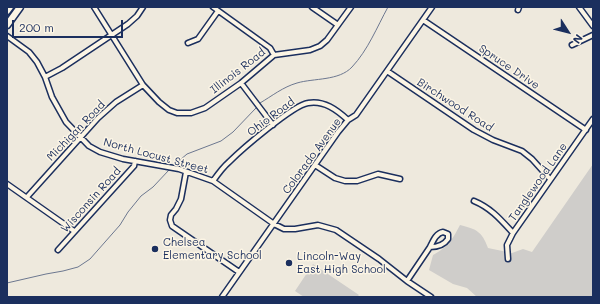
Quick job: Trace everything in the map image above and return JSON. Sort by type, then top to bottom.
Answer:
[{"type":"main road","points":[[7,12],[10,7]]},
{"type":"main road","points":[[7,26],[20,7]]},
{"type":"street","points":[[94,7],[143,85]]},
{"type":"street","points":[[45,77],[62,68],[128,24],[137,16],[143,7]]},
{"type":"street","points":[[213,7],[270,48],[274,55]]},
{"type":"street","points":[[312,7],[338,25]]},
{"type":"street","name":"Illinois Road","points":[[143,85],[159,102],[169,110],[177,113],[191,113],[205,108],[241,83],[274,55],[310,50],[320,46],[327,40],[352,7]]},
{"type":"street","name":"Colorado Avenue","points":[[222,297],[338,132],[348,120],[356,115],[432,7]]},
{"type":"street","points":[[579,7],[591,19],[593,26]]},
{"type":"street","points":[[188,43],[198,39],[218,11]]},
{"type":"street","name":"Spruce Drive","points":[[423,20],[586,130]]},
{"type":"street","points":[[572,45],[593,35]]},
{"type":"street","name":"North Locust Street","points":[[7,36],[29,52],[37,62],[45,77],[52,97],[69,126],[89,146],[100,152],[123,159],[179,169],[213,180],[274,224]]},
{"type":"street","name":"Birchwood Road","points":[[387,71],[474,130],[493,140],[522,151],[532,159],[550,180]]},
{"type":"street","points":[[241,83],[273,125]]},
{"type":"street","name":"Michigan Road","points":[[27,196],[80,137],[110,107],[143,85]]},
{"type":"street","name":"Ohio Road","points":[[213,180],[228,162],[273,125],[306,103],[317,102],[327,105],[348,120]]},
{"type":"street","name":"Tanglewood Lane","points":[[508,259],[507,245],[513,233],[593,119]]},
{"type":"street","name":"Wisconsin Road","points":[[58,250],[134,166],[135,161]]},
{"type":"street","points":[[315,165],[335,178],[345,181],[357,181],[378,174],[400,179]]},
{"type":"street","points":[[186,172],[181,199],[170,220],[172,226],[239,272]]},
{"type":"street","points":[[7,184],[27,196],[74,231]]},
{"type":"street","points":[[474,201],[484,205],[495,213],[513,233]]},
{"type":"street","points":[[274,224],[284,229],[295,229],[318,225],[336,230],[379,258],[407,281],[431,297]]},
{"type":"street","points":[[407,281],[436,237],[443,232],[448,234],[448,239],[446,242],[436,247],[430,247]]},
{"type":"shaded area","points":[[593,164],[593,297],[477,297],[467,288],[453,284],[429,270],[433,255],[449,243],[460,225],[481,234],[488,248],[512,253],[523,249],[532,252]]},
{"type":"shaded area","points":[[313,264],[359,295],[357,297],[304,297],[295,291]]},
{"type":"waterway","points":[[260,103],[282,89],[292,85],[304,81],[333,77],[347,72],[363,53],[388,7]]},
{"type":"waterway","points":[[173,166],[187,154],[221,141],[233,132],[256,108]]},
{"type":"waterway","points":[[7,283],[78,267],[90,259],[120,225],[141,196],[153,187],[169,170]]},
{"type":"place","name":"Chelsea Elementary School","points":[[155,249]]},
{"type":"place","name":"Lincoln-Way East High School","points":[[289,263]]}]
